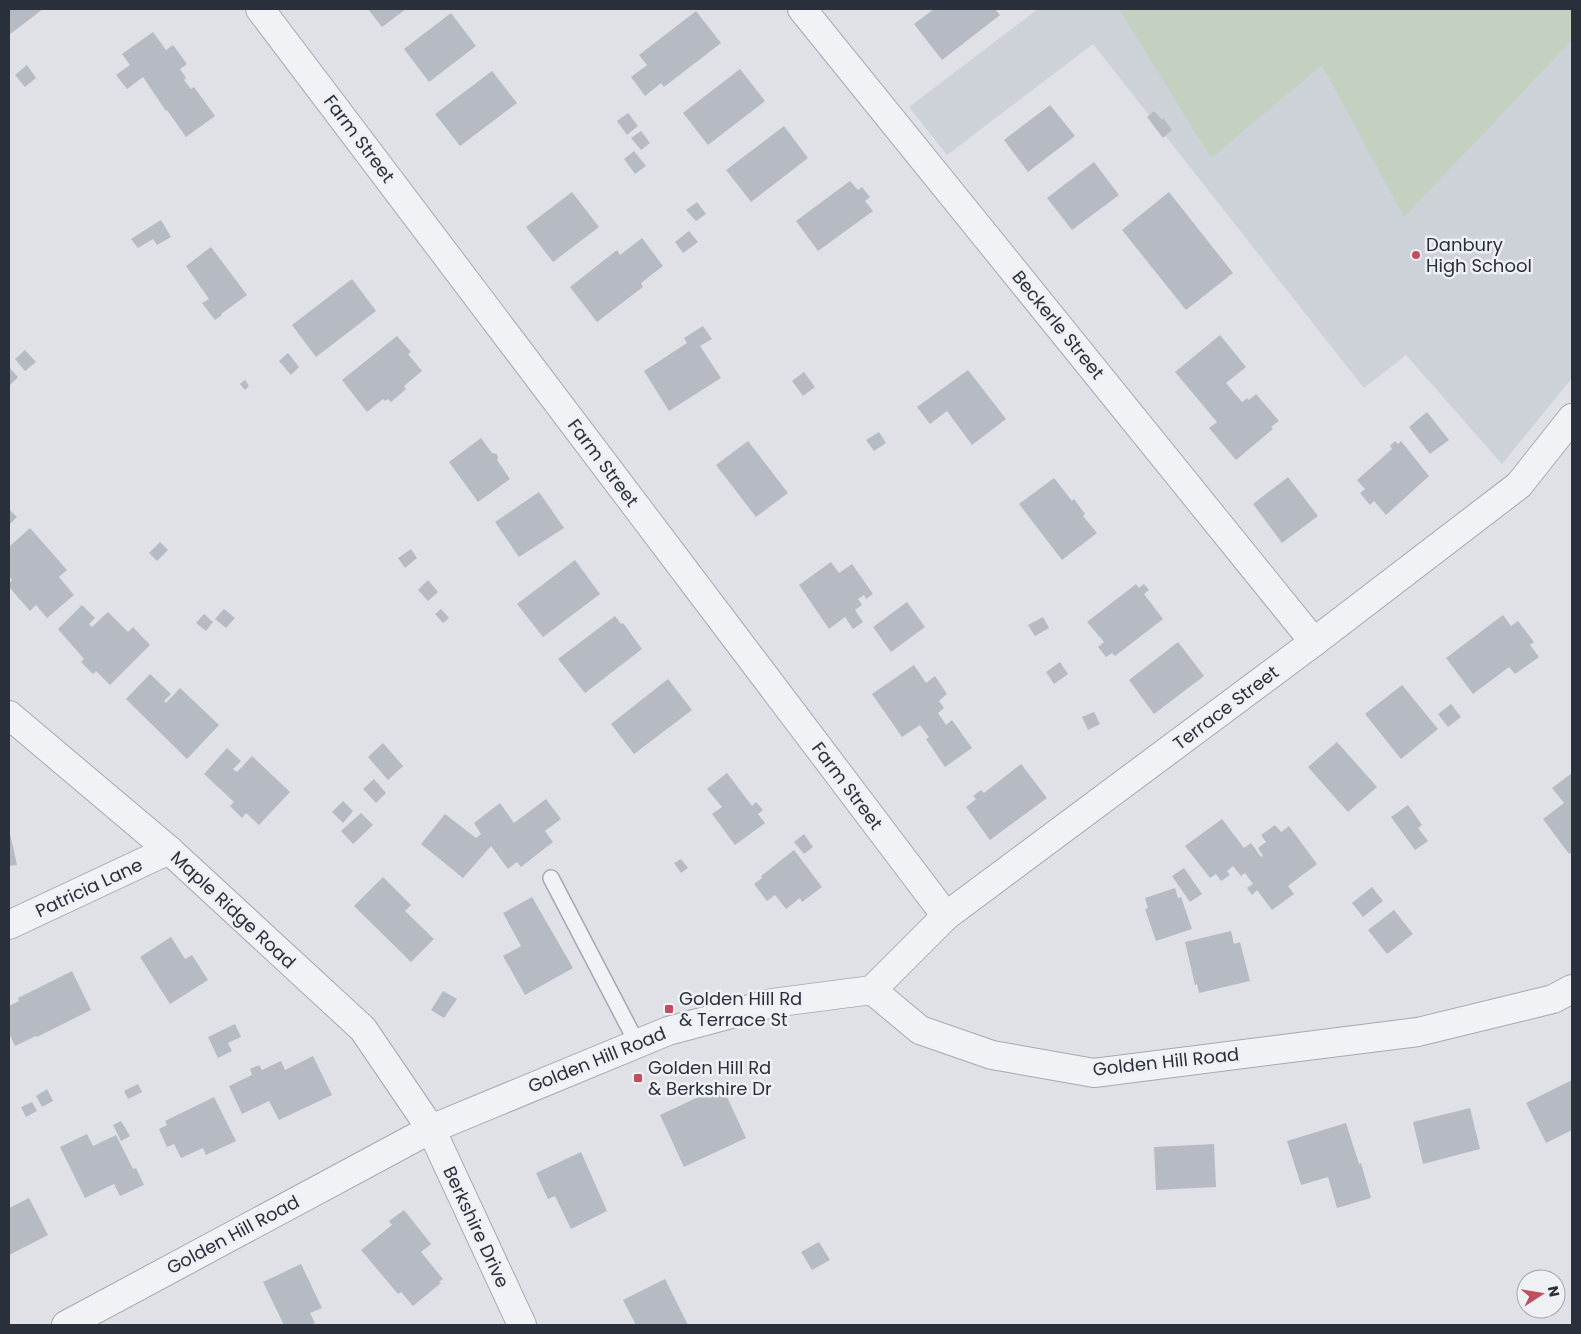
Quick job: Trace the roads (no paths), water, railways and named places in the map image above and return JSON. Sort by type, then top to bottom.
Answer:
[{"type":"street","name":"Farm Street","points":[[260,9],[946,916]]},
{"type":"street","name":"Beckerle Street","points":[[802,9],[1314,642]]},
{"type":"street","name":"Terrace Street","points":[[872,990],[946,916],[1314,642],[1519,485],[1572,418]]},
{"type":"street","name":"Maple Ridge Road","points":[[9,715],[168,850],[363,1029],[431,1129]]},
{"type":"street","name":"Patricia Lane","points":[[9,925],[168,850]]},
{"type":"street","name":"Golden Hill Road","points":[[66,1325],[431,1129],[668,1031],[772,1003],[872,990],[920,1030],[992,1055],[1094,1073],[1418,1032],[1554,999],[1572,989]]},
{"type":"street","name":"Berkshire Drive","points":[[431,1129],[522,1325]]},
{"type":"lane","points":[[551,878],[637,1043]]},
{"type":"place","name":"Danbury High School","points":[[1416,255]]},
{"type":"place","name":"Golden Hill Rd & Terrace St","points":[[669,1009]]},
{"type":"place","name":"Golden Hill Rd & Berkshire Dr","points":[[638,1078]]}]
